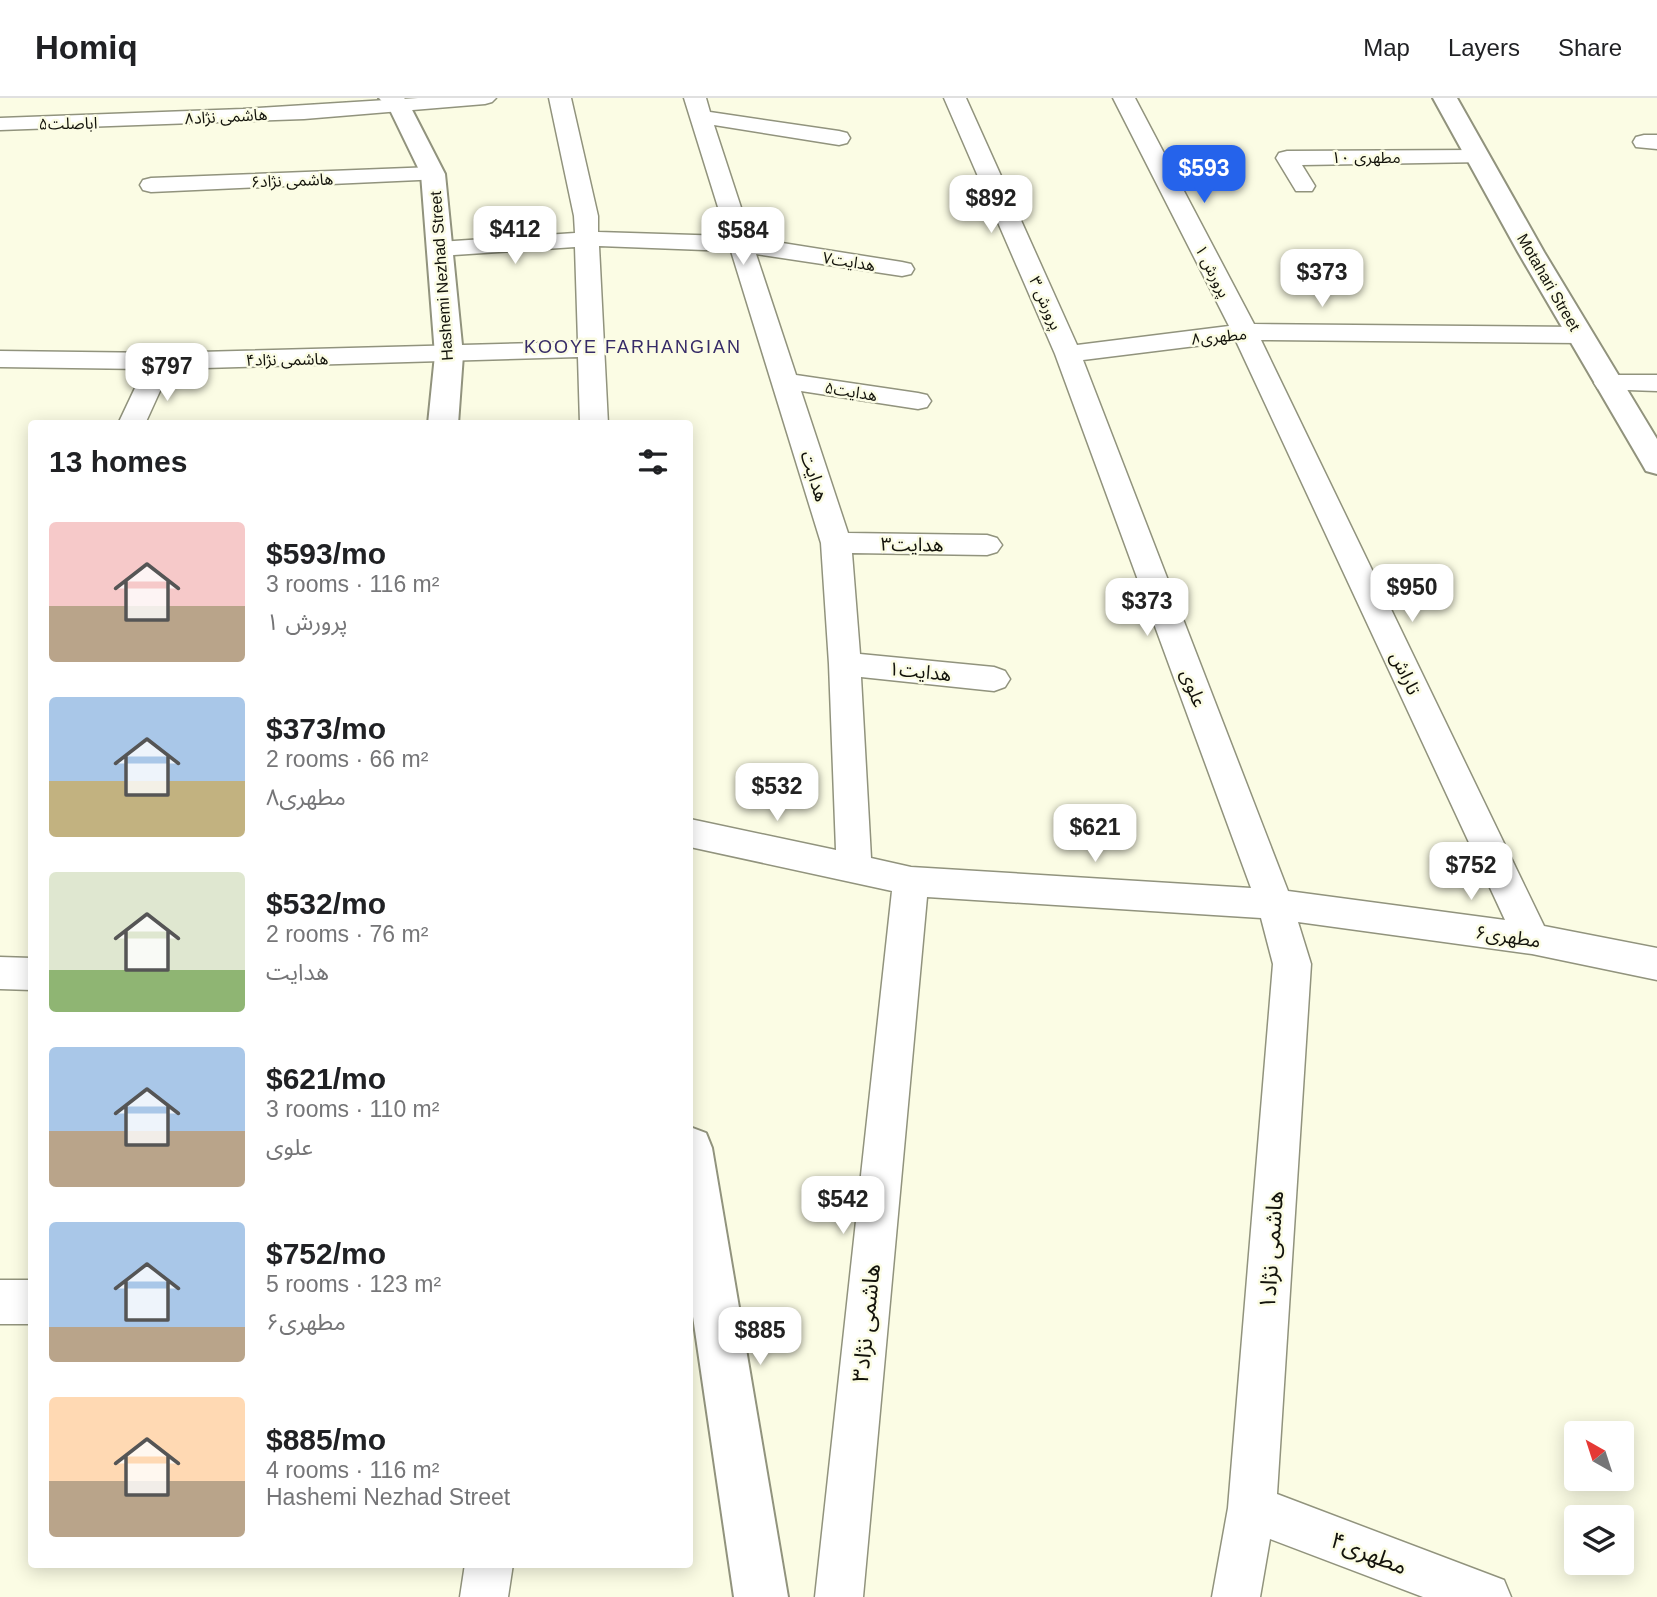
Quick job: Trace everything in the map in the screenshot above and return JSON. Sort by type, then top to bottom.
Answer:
[{"type":"street","name":"هاشمی نژاد۸","points":[[136,121],[485,98]]},
{"type":"street","points":[[560,98],[586,216],[594,420]]},
{"type":"street","name":"پرورش ۳","points":[[955,98],[1068,354]]},
{"type":"street","name":"پرورش ۱","points":[[1124,98],[1245,332]]},
{"type":"street","name":"Motahari Street","points":[[1445,98],[1607,383],[1657,464]]},
{"type":"street","name":"Hashemi Nezhad Street","points":[[396,103],[433,174],[449,355],[443,420]]},
{"type":"street","points":[[698,107],[839,138]]},
{"type":"street","name":"هدایت","points":[[698,107],[836,543],[845,664],[854,868]]},
{"type":"street","name":"اباصلت۵","points":[[0,124],[136,121]]},
{"type":"street","name":"مطهری ۱۰","points":[[1304,186],[1287,158],[1478,156]]},
{"type":"street","name":"هاشمی نژاد۶","points":[[150,186],[433,174]]},
{"type":"street","name":"هدایت۷","points":[[439,249],[587,239],[741,244],[902,269]]},
{"type":"street","name":"مطهری۸","points":[[1068,354],[1245,332],[1580,335]]},
{"type":"street","name":"تاراش","points":[[1245,332],[1532,939]]},
{"type":"street","name":"هاشمی نژاد۴","points":[[0,359],[161,361],[590,349]]},
{"type":"street","name":"علوی","points":[[1068,354],[1275,905]]},
{"type":"street","points":[[133,420],[161,361]]},
{"type":"street","name":"هدایت۵","points":[[785,381],[918,401]]},
{"type":"street","points":[[1607,383],[1657,383]]},
{"type":"street","name":"هدایت۳","points":[[836,543],[987,545]]},
{"type":"street","name":"هدایت۱","points":[[845,664],[994,679]]},
{"type":"street","name":"مطهری۶","points":[[693,834],[911,881],[1275,905],[1532,939],[1657,964]]},
{"type":"street","name":"هاشمی نژاد۳","points":[[839,1597],[911,881]]},
{"type":"street","name":"هاشمی نژاد۱","points":[[1236,1597],[1252,1508],[1292,964],[1275,905]]},
{"type":"street","points":[[0,973],[28,974]]},
{"type":"street","points":[[693,1167],[761,1597]]},
{"type":"street","points":[[0,1302],[28,1302]]},
{"type":"street","name":"مطهری۴","points":[[1252,1508],[1487,1597]]},
{"type":"street","points":[[484,1597],[488,1568]]},
{"type":"district","name":"KOOYE FARHANGIAN","points":[[633,347]]}]
